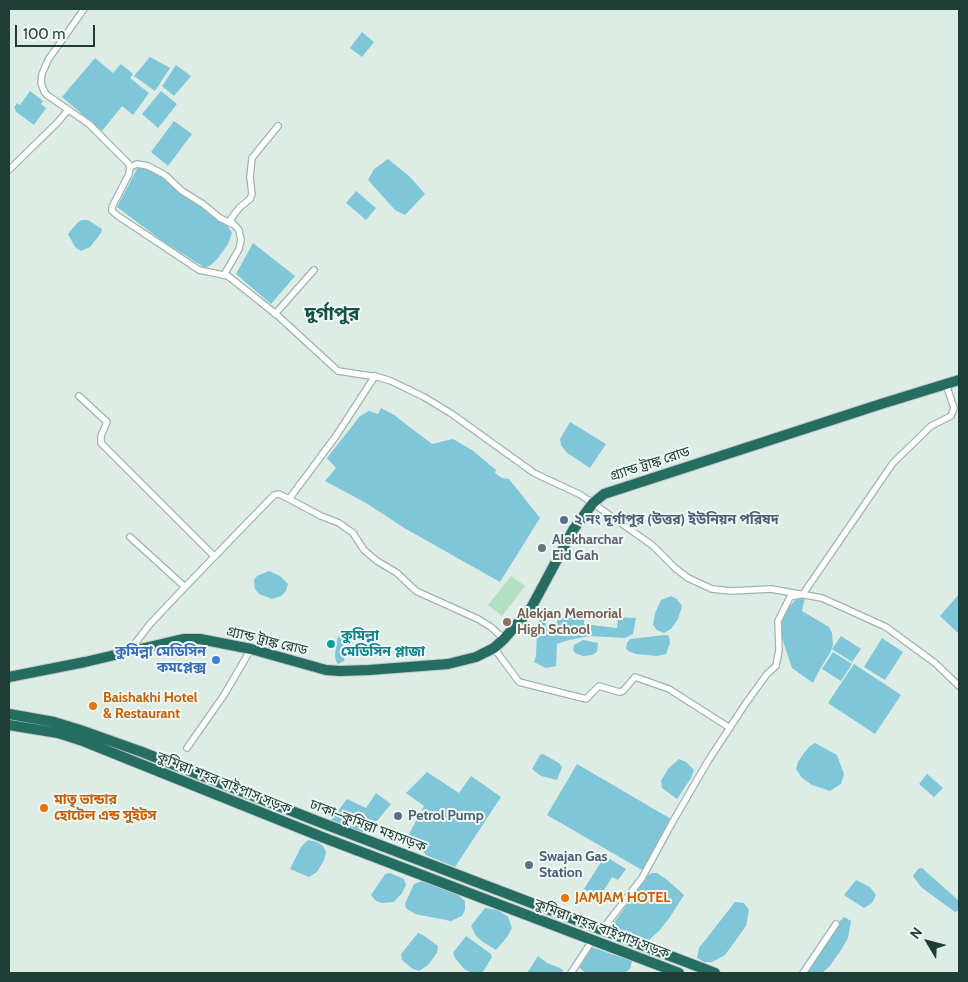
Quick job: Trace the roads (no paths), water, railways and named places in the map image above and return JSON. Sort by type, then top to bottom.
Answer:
[{"type":"highway","name":"গ্র্যান্ড ট্রাঙ্ক রোড","points":[[9,677],[169,642],[191,639],[251,649],[326,670],[340,671],[448,664],[476,657],[494,648],[531,608],[573,530],[593,503],[604,494],[617,488],[959,380]]},
{"type":"highway","name":"ঢাকা–কুমিল্লা মহাসড়ক","points":[[9,714],[54,722],[142,752],[714,973]]},
{"type":"highway","name":"কুমিল্লা শহর বাইপাস সড়ক","points":[[9,725],[58,733],[83,741],[322,837],[679,973]]},
{"type":"street","points":[[84,9],[48,60],[42,74],[41,83],[47,95],[89,124],[128,163],[130,167],[129,174],[114,201],[112,211],[200,270],[228,276],[275,314],[338,371],[375,376],[391,381],[424,397],[452,414],[534,473],[561,485],[593,503],[652,545],[688,578],[712,589],[731,591],[771,589],[822,598],[886,628],[935,663],[959,686]]},
{"type":"street","points":[[9,170],[68,110]]},
{"type":"street","points":[[224,275],[240,249],[239,230],[230,220],[240,207],[250,199],[252,194],[250,177],[252,158],[278,126]]},
{"type":"street","points":[[130,167],[137,164],[155,169],[220,218],[234,225]]},
{"type":"street","points":[[275,314],[314,270]]},
{"type":"street","points":[[289,500],[336,436],[375,376]]},
{"type":"street","points":[[602,930],[612,920],[642,878],[693,785],[767,674],[776,666],[779,650],[778,621],[790,597],[803,594],[893,463],[930,426],[951,416],[954,408],[946,384]]},
{"type":"street","points":[[80,396],[107,422],[101,436],[102,443],[214,556]]},
{"type":"street","points":[[129,652],[150,624],[184,587],[274,495],[279,494],[321,516],[339,523],[353,533],[364,550],[397,573],[416,591],[491,627],[504,639]]},
{"type":"street","points":[[130,536],[184,587]]},
{"type":"street","points":[[494,648],[519,682],[586,699],[599,686],[619,692],[623,691],[635,678],[669,689],[730,728]]},
{"type":"street","points":[[187,748],[224,695],[251,649]]},
{"type":"street","points":[[803,973],[836,924]]},
{"type":"street","points":[[571,973],[592,941]]},
{"type":"water","points":[[362,32],[374,42],[362,57],[350,48]]},
{"type":"water","points":[[150,57],[170,68],[155,91],[134,76]]},
{"type":"water","points":[[95,58],[113,73],[121,64],[133,74],[130,78],[149,93],[133,115],[122,106],[102,131],[62,97]]},
{"type":"water","points":[[176,65],[191,76],[174,96],[162,86]]},
{"type":"water","points":[[30,91],[43,101],[41,104],[46,108],[34,125],[15,111],[14,108],[17,103],[20,105]]},
{"type":"water","points":[[161,91],[177,104],[158,128],[142,114]]},
{"type":"water","points":[[174,121],[192,134],[168,166],[151,152]]},
{"type":"water","points":[[388,159],[410,177],[425,194],[405,215],[395,210],[368,180],[374,169]]},
{"type":"water","points":[[138,167],[146,167],[227,225],[232,233],[228,244],[211,265],[205,268],[161,240],[117,207]]},
{"type":"water","points":[[356,191],[376,208],[366,220],[346,203]]},
{"type":"water","points":[[82,220],[88,220],[102,229],[90,247],[81,251],[75,247],[68,234]]},
{"type":"water","points":[[253,243],[295,276],[271,304],[236,274]]},
{"type":"water","points":[[381,408],[394,415],[432,444],[453,439],[472,450],[496,470],[495,473],[502,478],[509,479],[540,518],[500,582],[325,481],[336,468],[327,458],[360,416],[369,411],[378,414]]},
{"type":"water","points":[[570,422],[606,444],[590,468],[567,453],[561,445],[560,439]]},
{"type":"water","points":[[269,571],[280,576],[288,584],[286,591],[281,596],[272,599],[259,594],[255,589],[254,580],[257,576]]},
{"type":"water","points":[[959,594],[959,634],[940,616]]},
{"type":"water","points":[[671,596],[677,599],[682,606],[678,619],[671,629],[664,633],[657,630],[653,625],[655,613],[661,600]]},
{"type":"water","points":[[805,598],[802,611],[829,627],[832,633],[833,645],[830,653],[813,683],[792,668],[781,635],[782,619],[789,607],[796,599]]},
{"type":"water","points":[[577,611],[584,611],[584,624],[608,627],[617,628],[618,617],[636,618],[633,634],[625,638],[590,636],[569,640],[557,644],[556,666],[546,668],[534,662],[537,629],[540,619],[546,617],[546,626],[548,631],[551,632],[554,630],[558,619]]},
{"type":"water","points":[[340,635],[347,636],[347,640],[344,661],[338,664],[335,655],[337,639]]},
{"type":"water","points":[[669,636],[670,643],[666,654],[656,656],[636,654],[628,651],[626,648],[630,639]]},
{"type":"water","points":[[841,636],[861,649],[852,662],[832,649]]},
{"type":"water","points":[[882,638],[903,652],[885,680],[864,667]]},
{"type":"water","points":[[583,640],[598,643],[597,652],[592,655],[583,656],[575,653],[573,650],[574,645]]},
{"type":"water","points":[[833,652],[852,664],[841,681],[822,669]]},
{"type":"water","points":[[854,664],[901,695],[875,734],[828,703]]},
{"type":"water","points":[[815,743],[837,755],[844,774],[841,784],[830,791],[812,785],[802,778],[796,769],[804,753]]},
{"type":"water","points":[[543,754],[559,763],[562,767],[557,780],[541,776],[532,769],[540,755]]},
{"type":"water","points":[[679,759],[686,762],[694,770],[677,799],[662,788],[661,781],[668,769]]},
{"type":"water","points":[[577,764],[671,819],[642,870],[547,815]]},
{"type":"water","points":[[427,772],[459,793],[471,776],[501,797],[455,867],[426,855],[409,834],[424,806],[406,793]]},
{"type":"water","points":[[927,774],[943,788],[934,797],[919,784]]},
{"type":"water","points":[[376,793],[391,804],[367,833],[331,820],[347,799],[366,808]]},
{"type":"water","points":[[308,840],[323,846],[326,852],[317,872],[309,877],[290,869],[301,847]]},
{"type":"water","points":[[605,856],[626,869],[618,880],[612,877],[599,898],[584,889]]},
{"type":"water","points":[[922,868],[959,901],[959,910],[955,912],[921,887],[913,876],[918,869]]},
{"type":"water","points":[[390,873],[404,879],[406,885],[402,893],[394,902],[382,903],[376,901],[371,895],[385,874]]},
{"type":"water","points":[[657,873],[666,879],[684,895],[660,930],[649,940],[636,938],[613,927],[613,924],[648,875]]},
{"type":"water","points":[[856,880],[870,887],[876,895],[872,903],[864,908],[844,895]]},
{"type":"water","points":[[422,881],[458,895],[465,901],[465,910],[462,916],[451,921],[415,914],[406,908],[405,904],[414,884]]},
{"type":"water","points":[[735,902],[744,903],[749,910],[746,926],[725,955],[712,962],[704,962],[697,958],[699,948]]},
{"type":"water","points":[[485,908],[498,910],[508,917],[512,928],[496,950],[476,936],[471,926]]},
{"type":"water","points":[[844,917],[851,921],[848,938],[841,950],[829,967],[822,973],[805,973],[839,922]]},
{"type":"water","points":[[418,933],[438,946],[437,953],[428,965],[419,971],[413,969],[402,960],[401,954]]},
{"type":"water","points":[[466,936],[491,954],[492,957],[482,973],[472,973],[464,969],[455,958],[453,953]]},
{"type":"water","points":[[591,947],[632,961],[630,969],[624,973],[585,973],[580,968],[580,965]]},
{"type":"water","points":[[538,956],[547,963],[563,970],[562,973],[527,973]]},
{"type":"place","name":"২ নং দূর্গাপুর (উত্তর) ইউনিয়ন পরিষদ","points":[[564,520]]},
{"type":"place","name":"Alekharchar Eid Gah","points":[[542,548]]},
{"type":"place","name":"Alekjan Memorial High School","points":[[507,622]]},
{"type":"place","name":"কুমিল্লা মেডিসিন প্লাজা","points":[[331,644]]},
{"type":"place","name":"কুমিল্লা মেডিসিন কমপ্লেক্স","points":[[216,660]]},
{"type":"place","name":"Baishakhi Hotel & Restaurant","points":[[93,706]]},
{"type":"place","name":"মাতৃ ভান্ডার হোটেল এন্ড সুইটস","points":[[44,808]]},
{"type":"place","name":"Petrol Pump","points":[[398,816]]},
{"type":"place","name":"Swajan Gas Station","points":[[529,865]]},
{"type":"place","name":"JAMJAM HOTEL","points":[[565,898]]},
{"type":"district","name":"দুর্গাপুর","points":[[332,314]]}]
